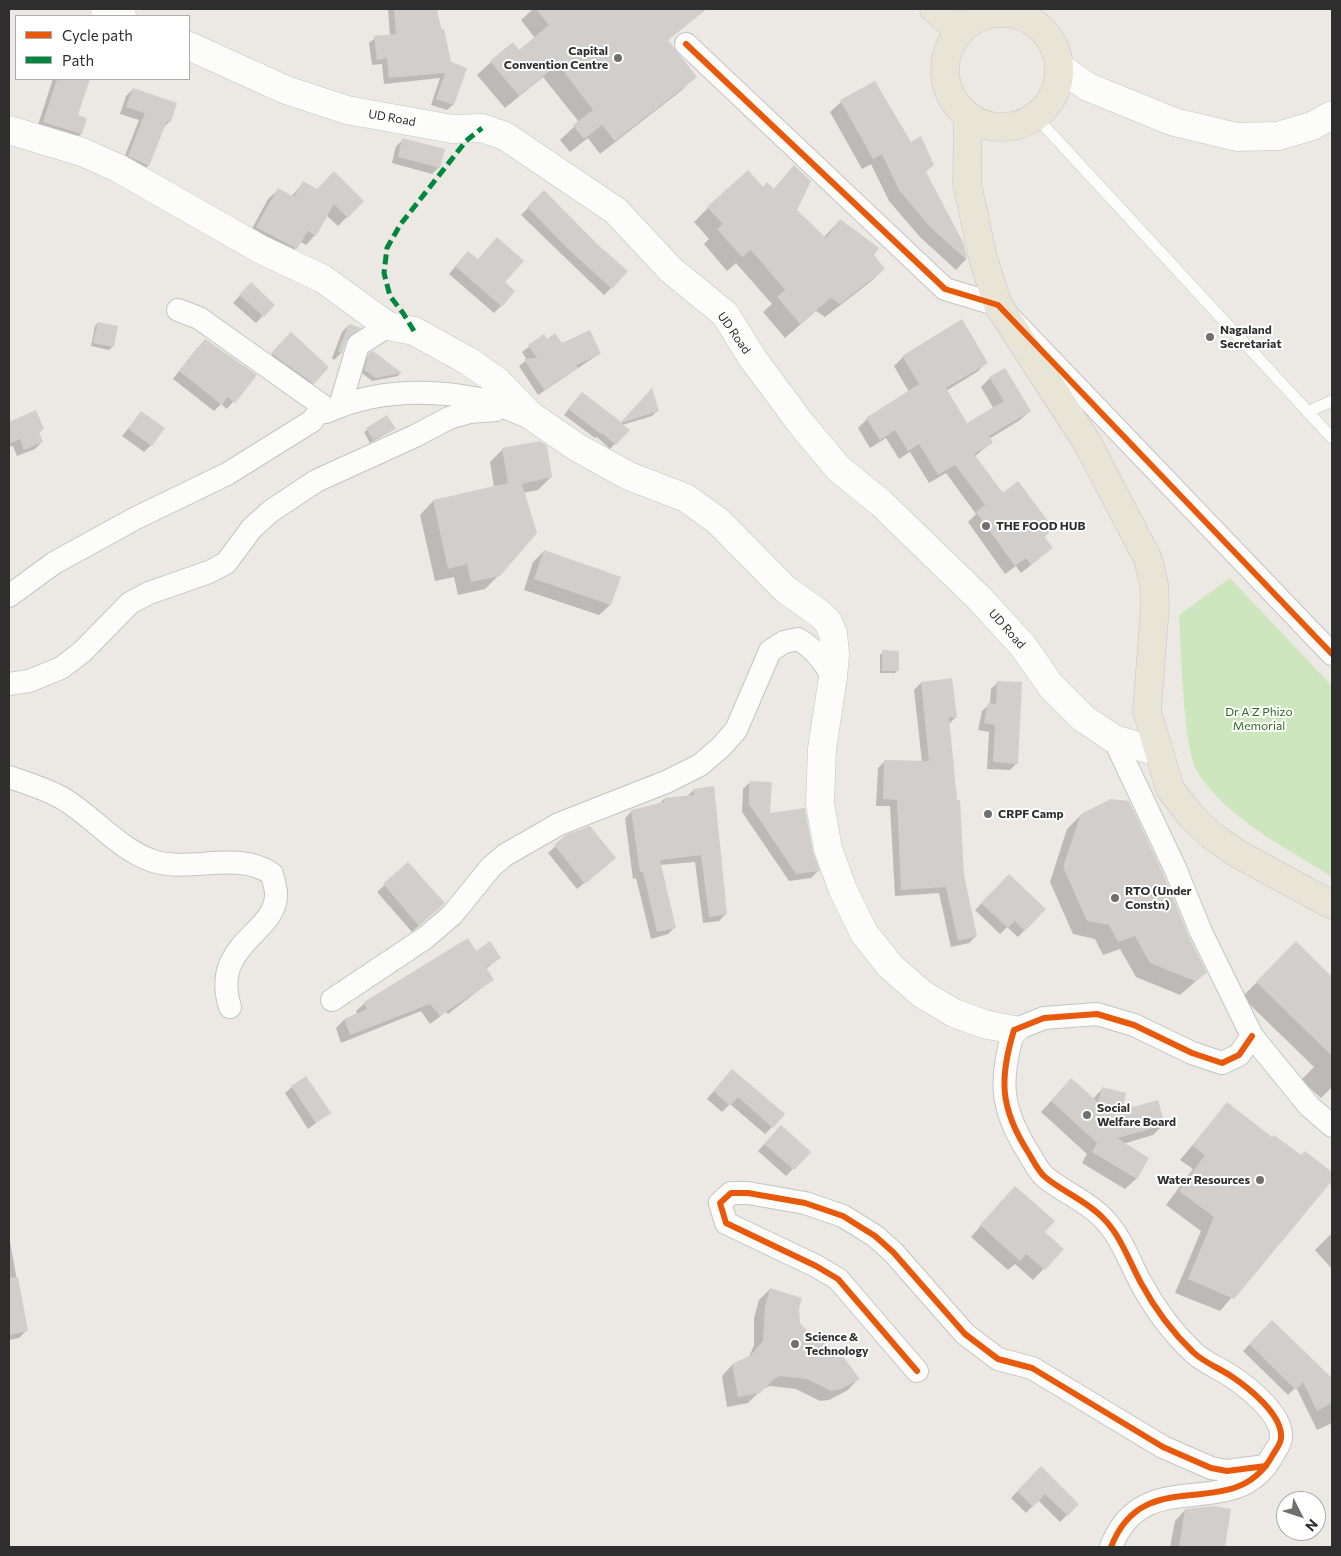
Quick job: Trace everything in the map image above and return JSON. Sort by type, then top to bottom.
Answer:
[{"type":"main road","points":[[105,9],[120,15]]},
{"type":"main road","points":[[934,9],[960,31]]},
{"type":"main road","points":[[996,13],[1024,17],[1046,33],[1053,44],[1061,68],[1052,98],[1036,117],[1007,127],[993,127],[968,117],[957,107],[950,96],[944,69],[951,42],[960,31],[983,16],[996,13]]},
{"type":"main road","name":"UD Road","points":[[190,46],[286,90],[347,110],[452,129],[490,129],[504,136],[616,211],[671,270],[725,314],[753,359],[796,418],[839,469],[881,503],[979,598],[1023,646],[1051,686],[1076,712],[1114,739],[1159,752]]},
{"type":"main road","points":[[1061,68],[1088,87],[1165,118],[1237,137],[1278,136],[1312,126],[1332,115]]},
{"type":"main road","points":[[968,117],[967,183],[984,258],[998,305],[1088,444],[1148,559],[1154,584],[1155,606],[1147,711],[1170,789],[1191,816],[1212,836],[1238,854],[1332,904]]},
{"type":"main road","points":[[9,130],[82,152],[118,168],[260,250],[323,278],[388,326],[414,331],[470,362],[498,382],[537,420],[578,448],[629,476],[686,498],[718,520],[785,589],[828,622],[833,632],[835,654],[834,677],[822,749],[820,804],[828,849],[843,890],[864,933],[890,966],[922,994],[954,1014],[984,1024],[1014,1030]]},
{"type":"street","points":[[686,44],[945,289],[998,305],[1332,654]]},
{"type":"street","points":[[178,310],[206,322],[331,406]]},
{"type":"street","points":[[331,406],[358,345],[388,326]]},
{"type":"street","points":[[9,596],[62,559],[136,518],[227,474],[312,421],[331,406],[396,393],[481,399],[537,420]]},
{"type":"street","points":[[9,684],[29,681],[60,668],[82,652],[130,603],[157,590],[209,572],[226,563],[252,528],[270,511],[316,481],[415,436],[449,418],[470,412],[508,410]]},
{"type":"street","points":[[332,1000],[425,938],[452,915],[491,867],[505,854],[559,824],[666,782],[700,765],[722,747],[736,730],[770,650],[784,642],[798,639],[810,646],[822,657],[834,677]]},
{"type":"street","points":[[1114,739],[1175,868],[1201,932],[1252,1036],[1309,1106],[1332,1126]]},
{"type":"street","points":[[9,777],[62,798],[125,845],[151,860],[172,866],[245,864],[262,867],[272,874],[276,895],[270,914],[249,936],[228,968],[225,978],[226,994],[230,1007]]},
{"type":"street","points":[[1111,1542],[1137,1512],[1158,1499],[1220,1493],[1243,1486],[1266,1466],[1282,1440],[1280,1423],[1270,1409],[1232,1376],[1194,1354],[1163,1319],[1141,1283],[1118,1235],[1103,1217],[1044,1176],[1020,1140],[1004,1099],[1005,1060],[1014,1030],[1044,1018],[1097,1014],[1134,1025],[1192,1053],[1222,1062],[1239,1055],[1252,1036]]},
{"type":"street","points":[[917,1371],[838,1279],[816,1266],[726,1223],[720,1203],[731,1193],[748,1193],[805,1203],[843,1216],[875,1236],[893,1252],[965,1334],[998,1359],[1032,1368],[1163,1447],[1211,1468],[1227,1472],[1266,1466]]},
{"type":"lane","points":[[1036,117],[1332,438]]},
{"type":"lane","points":[[1307,412],[1332,401]]},
{"type":"green space","name":"Dr A Z Phizo Memorial","points":[[1230,578],[1332,686],[1332,877],[1259,832],[1242,819],[1211,790],[1198,773],[1193,761],[1186,722],[1179,615]]},
{"type":"building","points":[[394,9],[437,9],[441,30],[444,29],[451,62],[467,68],[454,105],[436,99],[445,73],[389,78],[387,58],[377,60],[374,36],[396,34]]},
{"type":"building","name":"Capital Convention Centre","points":[[536,9],[707,9],[668,40],[697,77],[615,141],[602,125],[584,139],[573,125],[593,110],[558,64],[519,96],[490,61],[513,42],[519,50],[549,25]]},
{"type":"building","points":[[57,80],[90,80],[78,115],[87,118],[82,134],[43,122]]},
{"type":"building","points":[[875,81],[911,142],[921,136],[934,165],[926,172],[964,244],[967,260],[930,227],[899,190],[882,154],[873,159],[840,100]]},
{"type":"building","points":[[133,88],[177,103],[171,122],[167,121],[149,166],[128,156],[145,113],[126,107]]},
{"type":"building","points":[[402,138],[445,149],[440,168],[398,157]]},
{"type":"building","points":[[794,165],[811,181],[797,210],[826,238],[840,219],[879,248],[874,255],[885,269],[840,304],[831,298],[800,324],[777,297],[785,290],[751,250],[742,257],[717,229],[723,224],[707,207],[748,170],[763,187],[767,182],[774,189]]},
{"type":"building","points":[[334,171],[364,201],[348,218],[334,204],[316,236],[308,231],[297,249],[256,227],[278,188],[294,197],[303,181],[317,189]]},
{"type":"building","points":[[544,190],[596,243],[628,271],[612,289],[569,250],[527,207]]},
{"type":"building","points":[[497,237],[524,261],[505,282],[515,291],[502,307],[455,266],[468,251],[478,259]]},
{"type":"building","points":[[251,282],[275,305],[264,317],[239,295]]},
{"type":"building","points":[[962,319],[988,363],[946,388],[967,423],[1004,401],[989,377],[1005,368],[1031,411],[989,436],[993,443],[974,454],[1003,493],[1018,481],[1054,529],[1044,536],[1053,548],[1031,565],[1026,558],[1015,566],[976,512],[985,505],[955,465],[938,475],[919,444],[908,451],[895,430],[880,440],[866,418],[919,384],[902,356]]},
{"type":"building","points":[[98,322],[118,326],[114,347],[93,343]]},
{"type":"building","points":[[349,324],[361,328],[346,341],[342,354],[338,351]]},
{"type":"building","points":[[590,330],[601,354],[576,365],[578,368],[544,390],[524,359],[537,358],[528,345],[544,334],[547,339],[555,333],[562,343]]},
{"type":"building","points":[[291,332],[329,367],[314,384],[271,353]]},
{"type":"building","points":[[205,339],[257,375],[235,403],[227,397],[222,405],[179,371]]},
{"type":"building","points":[[373,351],[402,373],[376,378],[364,370],[369,353]]},
{"type":"building","points":[[652,388],[659,411],[621,423],[630,430],[616,445],[568,409],[582,392],[621,422]]},
{"type":"building","points":[[36,410],[44,429],[39,432],[43,442],[24,450],[20,439],[9,444],[9,422]]},
{"type":"building","points":[[141,411],[165,428],[152,446],[128,429]]},
{"type":"building","points":[[387,415],[396,429],[373,440],[366,428]]},
{"type":"building","points":[[540,441],[547,446],[552,477],[522,484],[537,533],[500,576],[471,582],[467,564],[448,569],[433,500],[508,483],[502,448]]},
{"type":"building","points":[[544,550],[621,577],[611,605],[534,579]]},
{"type":"building","points":[[882,650],[899,651],[899,671],[882,671]]},
{"type":"building","points":[[952,678],[957,718],[949,717],[957,800],[960,800],[964,875],[977,936],[958,941],[946,887],[901,890],[897,800],[883,799],[884,760],[929,761],[921,682]]},
{"type":"building","points":[[997,681],[1022,682],[1018,764],[993,762],[995,725],[984,723],[988,703],[996,704]]},
{"type":"building","points":[[749,781],[772,782],[770,813],[805,808],[813,852],[820,871],[796,874],[749,804]]},
{"type":"building","points":[[714,786],[727,914],[709,917],[701,855],[660,860],[676,928],[657,932],[643,872],[640,872],[631,810],[664,802],[664,798],[694,795],[693,789]]},
{"type":"building","points":[[1111,799],[1129,801],[1163,873],[1189,937],[1207,973],[1195,981],[1150,963],[1135,936],[1118,942],[1109,925],[1087,921],[1063,867],[1081,814]]},
{"type":"building","points":[[590,826],[616,858],[585,884],[554,845],[566,835]]},
{"type":"building","points":[[408,862],[445,903],[419,926],[383,884]]},
{"type":"building","points":[[1009,874],[1046,909],[1025,931],[1015,921],[1008,928],[981,903]]},
{"type":"building","points":[[468,938],[476,951],[490,941],[501,958],[486,967],[494,980],[440,1016],[430,1004],[350,1035],[344,1019],[367,1009],[364,1002]]},
{"type":"building","points":[[1296,941],[1332,977],[1332,1056],[1256,982]]},
{"type":"building","points":[[732,1069],[785,1114],[773,1128],[738,1097],[730,1106],[713,1091]]},
{"type":"building","points":[[306,1076],[331,1113],[316,1123],[291,1086]]},
{"type":"building","points":[[1071,1078],[1098,1102],[1102,1087],[1126,1093],[1122,1110],[1158,1100],[1165,1125],[1117,1138],[1149,1158],[1137,1179],[1092,1152],[1097,1143],[1051,1101]]},
{"type":"building","name":"Water Resources","points":[[1227,1102],[1272,1137],[1274,1135],[1301,1155],[1305,1151],[1332,1172],[1332,1181],[1234,1299],[1188,1279],[1214,1217],[1179,1191],[1205,1155],[1192,1146]]},
{"type":"building","points":[[781,1125],[811,1152],[794,1170],[764,1144]]},
{"type":"building","points":[[1015,1186],[1055,1221],[1045,1232],[1064,1249],[1045,1270],[1026,1254],[1020,1261],[980,1225]]},
{"type":"building","points":[[18,1277],[28,1331],[9,1335],[9,1278]]},
{"type":"building","name":"Science & Technology","points":[[770,1288],[802,1298],[799,1308],[800,1323],[810,1334],[841,1354],[860,1379],[841,1389],[831,1391],[807,1379],[781,1376],[774,1379],[760,1393],[738,1397],[732,1364],[751,1355],[763,1341],[765,1307]]},
{"type":"building","points":[[1272,1320],[1332,1378],[1332,1403],[1317,1411],[1303,1382],[1296,1390],[1249,1344]]},
{"type":"building","points":[[1041,1466],[1079,1504],[1068,1516],[1045,1494],[1033,1507],[1017,1491]]},
{"type":"building","points":[[1214,1506],[1231,1509],[1225,1547],[1179,1547],[1185,1509]]},
{"type":"marked path","points":[[414,331],[390,296],[384,273],[387,248],[400,225],[466,141],[482,128]]},
{"type":"cycle path","points":[[686,44],[945,289],[998,305],[1332,654]]},
{"type":"cycle path","points":[[1111,1547],[1126,1521],[1144,1506],[1166,1499],[1234,1488],[1254,1478],[1279,1445],[1281,1440],[1280,1429],[1277,1420],[1264,1403],[1231,1376],[1197,1356],[1171,1328],[1146,1293],[1115,1233],[1103,1218],[1090,1207],[1042,1175],[1019,1136],[1007,1107],[1004,1079],[1009,1048],[1014,1030],[1044,1018],[1097,1014],[1134,1025],[1192,1053],[1222,1063],[1239,1055],[1252,1036]]},
{"type":"cycle path","points":[[917,1371],[838,1279],[816,1266],[726,1223],[720,1203],[731,1193],[748,1193],[805,1203],[843,1216],[875,1236],[893,1252],[965,1334],[998,1359],[1032,1368],[1163,1447],[1211,1468],[1227,1471],[1266,1466]]},
{"type":"place","name":"Capital Convention Centre","points":[[618,58]]},
{"type":"place","name":"Nagaland Secretariat","points":[[1210,337]]},
{"type":"place","name":"THE FOOD HUB","points":[[986,526]]},
{"type":"place","name":"CRPF Camp","points":[[988,814]]},
{"type":"place","name":"RTO (Under Constn)","points":[[1115,898]]},
{"type":"place","name":"Social Welfare Board","points":[[1087,1115]]},
{"type":"place","name":"Water Resources","points":[[1260,1180]]},
{"type":"place","name":"Science & Technology","points":[[795,1344]]}]
